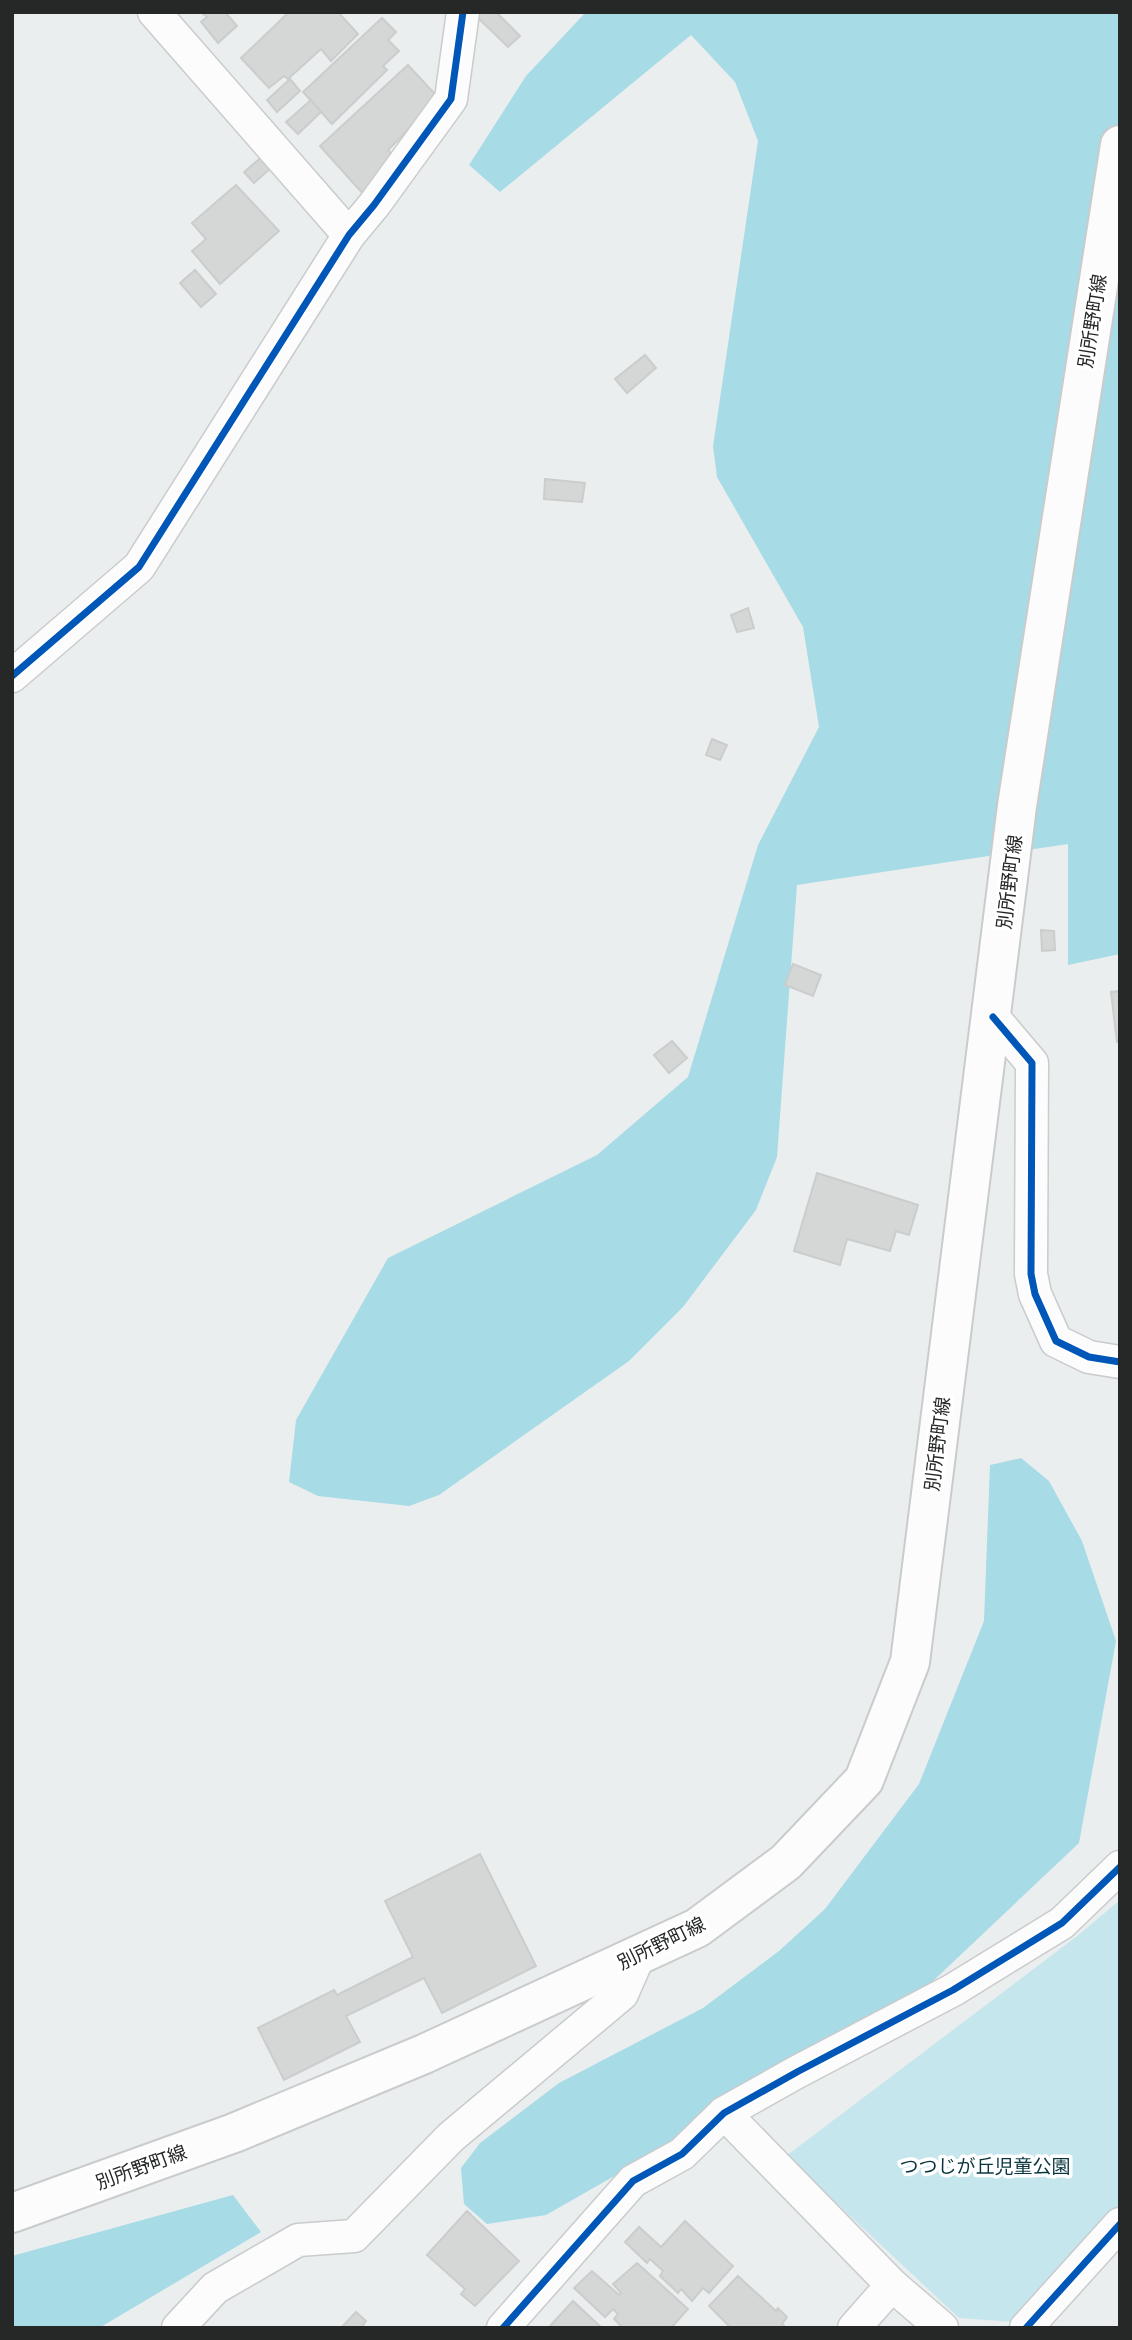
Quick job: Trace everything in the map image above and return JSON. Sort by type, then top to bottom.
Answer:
[{"type":"main road","name":"別所野町線","points":[[12,2213],[234,2133],[424,2054],[698,1928],[786,1862],[864,1780],[910,1662],[993,1017],[1017,806],[1120,145]]},
{"type":"street","points":[[155,12],[349,235]]},
{"type":"street","points":[[12,676],[139,567],[349,235],[451,99],[463,12]]},
{"type":"street","points":[[993,1017],[1032,1063],[1031,1274],[1035,1294],[1056,1341],[1089,1357],[1120,1362]]},
{"type":"street","points":[[503,2328],[633,2181],[682,2154],[724,2113],[953,1990],[1062,1923],[1120,1867]]},
{"type":"street","points":[[178,2328],[215,2288],[298,2240],[354,2236],[451,2137],[622,1994],[639,1955]]},
{"type":"street","points":[[724,2113],[892,2285],[943,2328]]},
{"type":"street","points":[[1026,2328],[1120,2224]]},
{"type":"street","points":[[854,2328],[892,2285]]},
{"type":"green space","name":"つつじが丘児童公園","points":[[1120,1900],[1120,2205],[1113,2217],[1014,2322],[959,2318],[786,2156],[1076,1937]]},
{"type":"shaded area","points":[[586,12],[1120,12],[1120,954],[1068,965],[1068,844],[797,885],[777,1157],[756,1210],[683,1307],[629,1361],[439,1495],[409,1506],[318,1496],[289,1482],[296,1420],[388,1258],[597,1155],[688,1077],[758,845],[819,727],[803,627],[717,477],[713,446],[758,141],[735,82],[691,35],[500,192],[469,165],[526,76]]},
{"type":"shaded area","points":[[1021,1458],[1049,1481],[1082,1541],[1116,1641],[1079,1843],[897,2015],[546,2215],[487,2224],[464,2204],[461,2168],[480,2143],[559,2083],[703,2008],[779,1951],[825,1909],[919,1784],[984,1621],[990,1465]]},
{"type":"shaded area","points":[[233,2195],[261,2232],[99,2328],[12,2328],[12,2256]]},
{"type":"building","points":[[225,12],[237,26],[218,43],[201,22],[207,17],[203,14]]},
{"type":"building","points":[[289,12],[338,12],[358,34],[331,61],[321,49],[288,79],[284,76],[269,88],[241,58]]},
{"type":"building","points":[[496,12],[520,36],[508,47],[474,14]]},
{"type":"building","points":[[382,18],[396,32],[388,40],[399,51],[383,66],[387,70],[332,124],[303,92]]},
{"type":"building","points":[[408,65],[434,93],[424,134],[409,129],[388,150],[400,163],[365,196],[320,146]]},
{"type":"building","points":[[290,79],[300,91],[277,112],[267,100]]},
{"type":"building","points":[[311,100],[321,112],[298,134],[286,122]]},
{"type":"building","points":[[271,149],[280,160],[254,183],[244,172]]},
{"type":"building","points":[[236,185],[279,231],[220,284],[192,251],[206,239],[192,223]]},
{"type":"building","points":[[195,270],[216,294],[201,307],[180,283]]},
{"type":"building","points":[[645,355],[656,368],[627,393],[615,379]]},
{"type":"building","points":[[545,479],[585,483],[582,502],[544,499]]},
{"type":"building","points":[[748,608],[754,628],[737,632],[731,615]]},
{"type":"building","points":[[712,739],[727,745],[720,760],[706,755]]},
{"type":"building","points":[[1041,930],[1054,931],[1055,950],[1042,951]]},
{"type":"building","points":[[793,964],[821,975],[813,996],[785,985]]},
{"type":"building","points":[[1120,991],[1120,1042],[1117,1042],[1111,992]]},
{"type":"building","points":[[672,1041],[687,1058],[669,1073],[654,1055]]},
{"type":"building","points":[[817,1173],[918,1205],[909,1235],[896,1231],[890,1251],[847,1239],[840,1265],[794,1251]]},
{"type":"building","points":[[480,1854],[536,1966],[442,2013],[424,1978],[346,2016],[360,2042],[284,2080],[258,2028],[334,1990],[337,1995],[413,1957],[385,1901]]},
{"type":"building","points":[[467,2211],[519,2261],[475,2306],[461,2294],[465,2289],[427,2255]]},
{"type":"building","points":[[685,2221],[733,2266],[709,2293],[703,2288],[692,2301],[681,2289],[678,2293],[660,2276],[663,2271],[650,2259],[647,2263],[625,2242],[639,2227],[661,2247]]},
{"type":"building","points":[[637,2263],[688,2309],[671,2328],[623,2328],[614,2319],[618,2314],[613,2309],[605,2317],[574,2288],[592,2271],[619,2295],[621,2293],[613,2284]]},
{"type":"building","points":[[738,2276],[776,2311],[778,2308],[787,2317],[782,2324],[786,2328],[731,2328],[709,2306]]},
{"type":"building","points":[[573,2301],[602,2328],[548,2328]]},
{"type":"building","points":[[356,2312],[366,2321],[361,2328],[341,2328]]},
{"type":"cycle path","points":[[12,676],[139,567],[349,235],[451,99],[463,12]]},
{"type":"cycle path","points":[[993,1017],[1032,1063],[1031,1274],[1035,1294],[1056,1341],[1089,1357],[1120,1362]]},
{"type":"cycle path","points":[[503,2328],[633,2181],[682,2154],[724,2113],[953,1990],[1062,1923],[1120,1867]]},
{"type":"cycle path","points":[[1026,2328],[1120,2224]]}]
